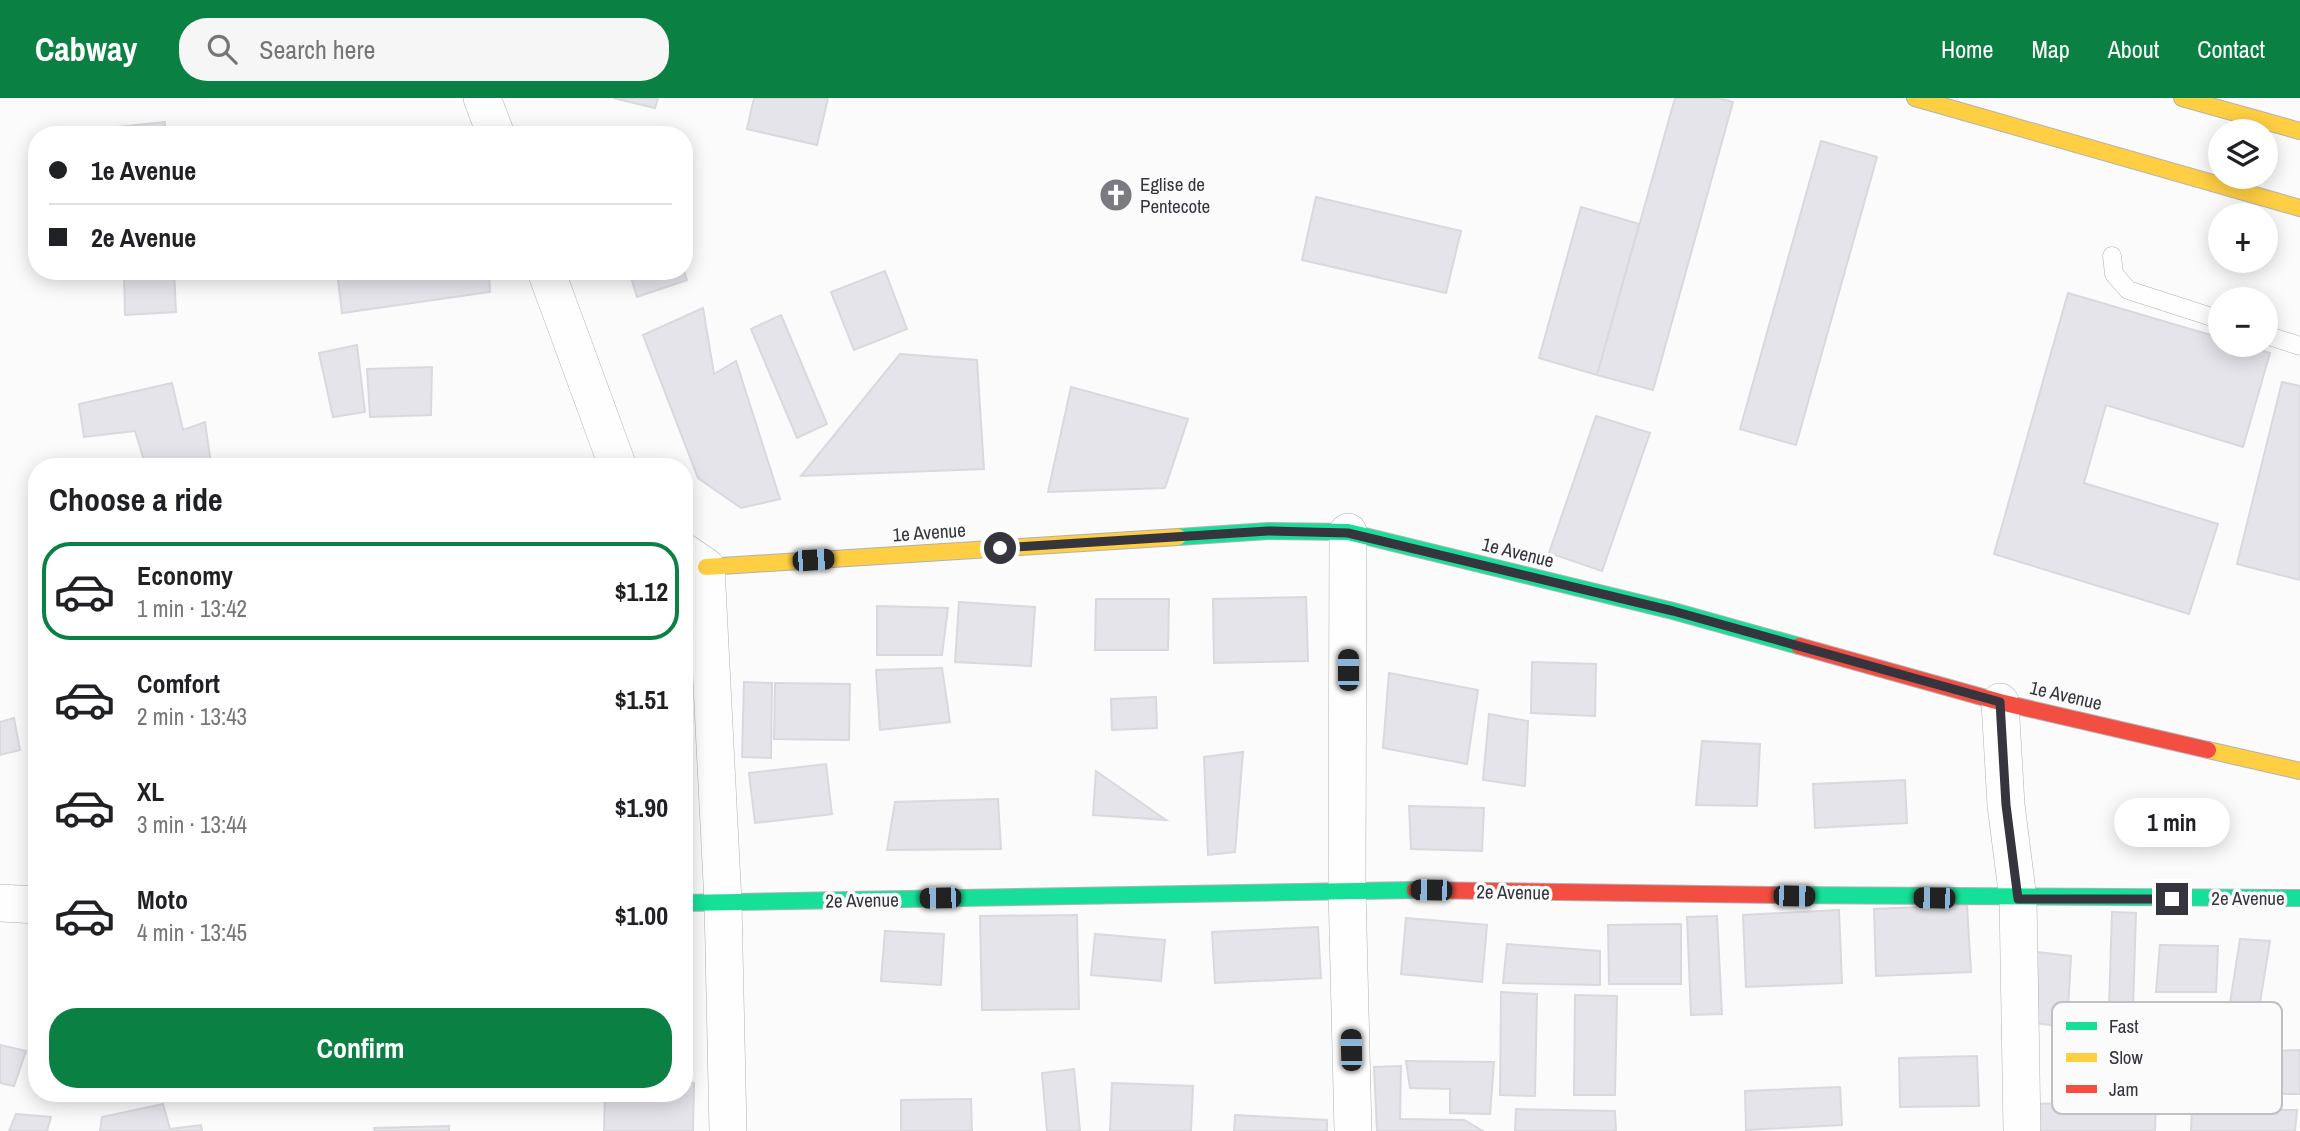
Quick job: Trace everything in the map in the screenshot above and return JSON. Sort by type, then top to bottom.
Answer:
[{"type":"main road","points":[[1914,98],[2300,208]]},
{"type":"main road","points":[[2182,98],[2300,131]]},
{"type":"main road","name":"1e Avenue","points":[[695,560],[1268,531],[1348,533],[1673,611],[2000,702],[2300,771]]},
{"type":"main road","name":"2e Avenue","points":[[693,903],[1347,889],[2018,899],[2300,898]]},
{"type":"street","points":[[482,98],[493,126]]},
{"type":"street","points":[[549,280],[615,458]]},
{"type":"street","points":[[1348,533],[1347,889],[1353,1131]]},
{"type":"street","points":[[695,560],[723,902],[728,1131]]},
{"type":"street","points":[[2000,702],[2006,805],[2018,899],[2022,1131]]},
{"type":"street","points":[[0,904],[28,905]]},
{"type":"lane","points":[[2112,256],[2114,274],[2128,290],[2208,316]]},
{"type":"lane","points":[[2278,339],[2300,346]]},
{"type":"building","points":[[613,98],[658,98],[655,108]]},
{"type":"building","points":[[754,98],[828,98],[817,145],[747,129]]},
{"type":"building","points":[[1675,98],[1718,98],[1733,102],[1653,390],[1597,375]]},
{"type":"building","points":[[165,122],[165,126],[127,126]]},
{"type":"building","points":[[1821,141],[1877,157],[1796,445],[1740,429]]},
{"type":"building","points":[[1316,197],[1461,231],[1446,293],[1302,260]]},
{"type":"building","points":[[1581,207],[1639,224],[1597,375],[1539,358]]},
{"type":"building","points":[[885,271],[907,329],[854,350],[831,292]]},
{"type":"building","points":[[124,280],[174,280],[176,312],[125,315]]},
{"type":"building","points":[[338,280],[489,280],[490,292],[342,313]]},
{"type":"building","points":[[632,280],[687,280],[637,297]]},
{"type":"building","points":[[2068,293],[2208,334],[2208,357],[2269,357],[2243,447],[2106,405],[2084,483],[2218,524],[2189,614],[1994,554]]},
{"type":"building","points":[[703,308],[714,374],[736,361],[780,499],[741,508],[698,478],[693,458],[690,458],[643,335]]},
{"type":"building","points":[[781,315],[827,424],[797,438],[751,329]]},
{"type":"building","points":[[357,345],[365,412],[333,417],[319,353]]},
{"type":"building","points":[[900,354],[977,360],[984,469],[801,476]]},
{"type":"building","points":[[432,367],[431,415],[370,417],[367,369]]},
{"type":"building","points":[[2282,382],[2300,386],[2300,580],[2237,564]]},
{"type":"building","points":[[172,383],[183,430],[205,422],[210,458],[143,458],[135,431],[84,437],[79,404]]},
{"type":"building","points":[[1071,387],[1188,419],[1165,488],[1048,492]]},
{"type":"building","points":[[1596,416],[1650,433],[1602,571],[1549,553]]},
{"type":"building","points":[[1306,597],[1308,661],[1214,663],[1213,599]]},
{"type":"building","points":[[1096,599],[1169,599],[1168,650],[1095,650]]},
{"type":"building","points":[[959,602],[1035,607],[1031,666],[955,662]]},
{"type":"building","points":[[877,606],[948,608],[942,655],[877,655]]},
{"type":"building","points":[[1532,662],[1596,664],[1595,716],[1531,713]]},
{"type":"building","points":[[942,668],[950,722],[880,730],[876,670]]},
{"type":"building","points":[[1389,673],[1478,690],[1467,764],[1383,748]]},
{"type":"building","points":[[744,682],[772,683],[771,758],[742,757]]},
{"type":"building","points":[[775,683],[850,684],[849,740],[774,739]]},
{"type":"building","points":[[1156,697],[1157,728],[1112,730],[1111,699]]},
{"type":"building","points":[[1489,714],[1528,721],[1525,786],[1483,780]]},
{"type":"building","points":[[14,718],[20,750],[0,755],[0,722]]},
{"type":"building","points":[[1702,741],[1760,744],[1757,806],[1696,805]]},
{"type":"building","points":[[1243,752],[1235,852],[1208,855],[1204,757]]},
{"type":"building","points":[[826,764],[832,814],[755,823],[749,773]]},
{"type":"building","points":[[1096,771],[1166,820],[1093,815]]},
{"type":"building","points":[[1905,780],[1907,823],[1815,828],[1813,784]]},
{"type":"building","points":[[998,799],[1001,849],[887,850],[895,802]]},
{"type":"building","points":[[1409,806],[1484,808],[1482,851],[1411,849]]},
{"type":"building","points":[[1967,905],[1971,972],[1876,976],[1874,909]]},
{"type":"building","points":[[1839,910],[1842,983],[1746,987],[1743,915]]},
{"type":"building","points":[[2112,912],[2136,913],[2133,1002],[2109,1002]]},
{"type":"building","points":[[1077,915],[1079,1009],[982,1010],[980,916]]},
{"type":"building","points":[[1717,916],[1722,1014],[1691,1015],[1687,917]]},
{"type":"building","points":[[1406,918],[1487,925],[1482,982],[1401,974]]},
{"type":"building","points":[[1681,924],[1681,984],[1609,984],[1608,925]]},
{"type":"building","points":[[1318,927],[1321,978],[1215,983],[1212,932]]},
{"type":"building","points":[[885,931],[944,934],[941,985],[881,981]]},
{"type":"building","points":[[1095,934],[1165,940],[1161,981],[1091,975]]},
{"type":"building","points":[[2240,939],[2270,941],[2260,1002],[2230,1002]]},
{"type":"building","points":[[1507,944],[1600,951],[1600,985],[1503,983]]},
{"type":"building","points":[[2160,945],[2218,946],[2216,992],[2156,992]]},
{"type":"building","points":[[2037,952],[2071,956],[2068,1002],[2052,1002],[2052,1025],[2036,1023]]},
{"type":"building","points":[[1501,992],[1537,994],[1535,1096],[1500,1095]]},
{"type":"building","points":[[1575,995],[1617,996],[1615,1095],[1574,1095]]},
{"type":"building","points":[[0,1045],[26,1051],[14,1086],[0,1083]]},
{"type":"building","points":[[2300,1050],[2300,1094],[2282,1094],[2282,1051]]},
{"type":"building","points":[[1977,1056],[1979,1106],[1900,1107],[1899,1058]]},
{"type":"building","points":[[1406,1061],[1494,1062],[1490,1114],[1450,1113],[1450,1089],[1410,1088]]},
{"type":"building","points":[[1401,1066],[1400,1119],[1464,1120],[1483,1131],[1377,1131],[1374,1067]]},
{"type":"building","points":[[1074,1069],[1080,1131],[1047,1131],[1042,1073]]},
{"type":"building","points":[[694,1083],[693,1131],[604,1131],[605,1102],[693,1102]]},
{"type":"building","points":[[1112,1083],[1193,1086],[1191,1131],[1110,1131]]},
{"type":"building","points":[[1840,1087],[1842,1125],[1746,1130],[1745,1091]]},
{"type":"building","points":[[971,1099],[972,1131],[901,1131],[901,1100]]},
{"type":"building","points":[[163,1104],[170,1129],[201,1125],[202,1131],[100,1131],[102,1117]]},
{"type":"building","points":[[2034,1104],[2052,1104],[2052,1114],[2156,1114],[2155,1131],[2034,1131]]},
{"type":"building","points":[[1516,1109],[1615,1111],[1616,1131],[1515,1131]]},
{"type":"building","points":[[2282,1110],[2297,1110],[2295,1131],[2191,1131],[2192,1114],[2282,1114]]},
{"type":"building","points":[[16,1114],[51,1117],[47,1131],[9,1131]]},
{"type":"building","points":[[1235,1115],[1327,1120],[1327,1131],[1234,1131]]},
{"type":"building","points":[[449,1126],[449,1131],[375,1131],[374,1128]]},
{"type":"traffic: fast","points":[[1178,537],[1268,531],[1348,532],[1673,611],[1799,646]]},
{"type":"traffic: fast","points":[[693,903],[1415,890]]},
{"type":"traffic: fast","points":[[1775,895],[2300,898]]},
{"type":"traffic: slow","points":[[1915,98],[2300,208]]},
{"type":"traffic: slow","points":[[2182,98],[2300,131]]},
{"type":"traffic: slow","points":[[706,567],[1178,537]]},
{"type":"traffic: slow","points":[[2208,750],[2300,771]]},
{"type":"traffic: jam","points":[[1799,646],[2000,702],[2208,750]]},
{"type":"traffic: jam","points":[[1415,890],[1775,895]]},
{"type":"place","name":"Eglise de Pentecote","points":[[1116,195]]},
{"type":"route","points":[[1000,548],[1268,531],[1348,533],[1673,611],[2000,702],[2006,805],[2018,899],[2172,899]]}]
